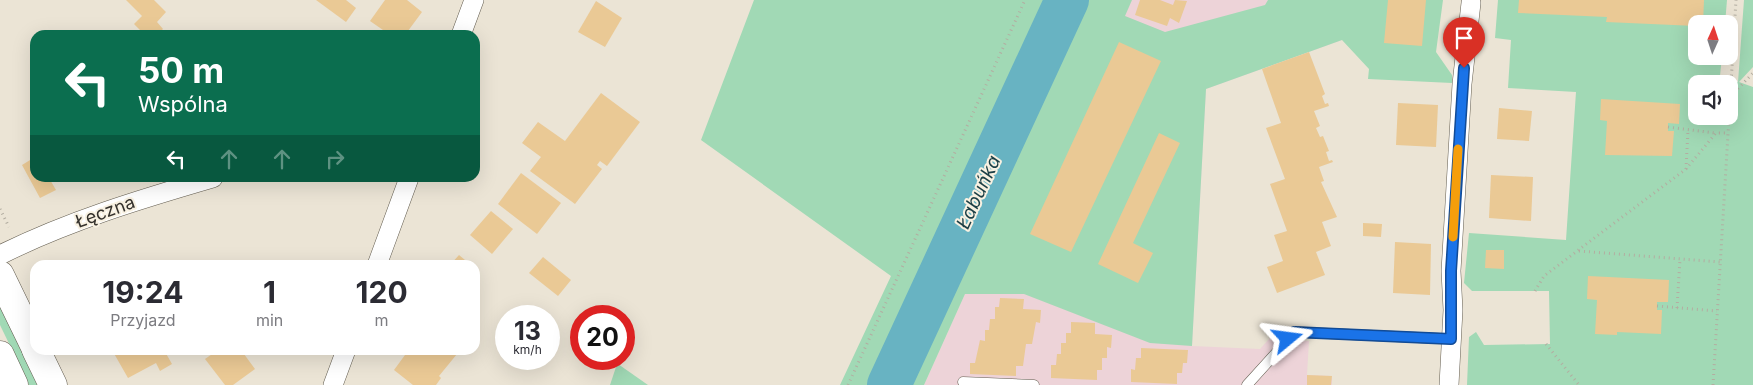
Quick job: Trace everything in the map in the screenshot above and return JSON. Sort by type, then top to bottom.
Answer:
[{"type":"main road","points":[[0,275],[30,337]]},
{"type":"main road","points":[[0,355],[14,385]]},
{"type":"main road","points":[[39,355],[53,385]]},
{"type":"street","points":[[463,30],[474,0]]},
{"type":"street","points":[[1449,385],[1451,261],[1462,84],[1470,3]]},
{"type":"street","name":"Łęczna","points":[[0,255],[29,241],[128,204],[201,182]]},
{"type":"street","points":[[379,260],[408,182]]},
{"type":"street","points":[[333,385],[344,355]]},
{"type":"lane","points":[[1247,385],[1294,332],[1451,339]]},
{"type":"lane","points":[[963,382],[1034,385]]},
{"type":"path","points":[[848,385],[1025,0]]},
{"type":"path","points":[[1731,75],[1736,0]]},
{"type":"path","points":[[1738,89],[1753,73]]},
{"type":"path","points":[[1747,80],[1753,80]]},
{"type":"path","points":[[1713,385],[1728,125]]},
{"type":"path","points":[[1668,127],[1728,133]]},
{"type":"path","points":[[1686,169],[1688,130]]},
{"type":"path","points":[[1535,291],[1544,276],[1686,169],[1716,133]]},
{"type":"path","points":[[1578,251],[1720,262]]},
{"type":"path","points":[[1676,308],[1680,259]]},
{"type":"path","points":[[1657,306],[1717,311]]},
{"type":"path","points":[[1546,344],[1579,385]]},
{"type":"shaded area","points":[[1132,0],[1268,0],[1266,5],[1342,40],[1206,89],[1192,346],[1260,349],[1270,338],[1309,341],[1307,375],[1332,376],[1332,385],[924,385],[965,294]]},
{"type":"green space","points":[[754,0],[1132,0],[1125,16],[1165,32],[1265,5],[1268,0],[1443,0],[1436,52],[1452,75],[1452,83],[1368,79],[1369,69],[1342,40],[1206,89],[1192,346],[1150,343],[1024,294],[965,294],[924,385],[840,385],[891,276],[701,140]]},
{"type":"green space","points":[[1498,0],[1727,0],[1726,15],[1688,15],[1688,65],[1721,65],[1720,75],[1688,75],[1688,125],[1738,125],[1738,82],[1744,0],[1753,0],[1753,67],[1739,82],[1753,87],[1753,385],[1467,385],[1469,337],[1476,332],[1484,345],[1550,344],[1549,291],[1472,291],[1464,283],[1469,233],[1566,240],[1576,92],[1508,88],[1511,40],[1495,38]]},
{"type":"green space","points":[[0,304],[39,385],[29,385],[0,325]]},
{"type":"green space","points":[[615,370],[627,370],[648,385],[610,385]]},
{"type":"building","points":[[126,0],[154,0],[166,12],[157,22],[163,29],[140,30],[134,24],[142,16]]},
{"type":"building","points":[[316,0],[346,0],[356,8],[346,22]]},
{"type":"building","points":[[385,0],[407,0],[422,12],[409,30],[383,30],[370,21]]},
{"type":"building","points":[[1140,0],[1160,0],[1173,5],[1175,0],[1187,1],[1179,23],[1170,18],[1167,26],[1135,15]]},
{"type":"building","points":[[1388,0],[1426,0],[1422,46],[1384,43]]},
{"type":"building","points":[[1519,0],[1704,0],[1703,15],[1688,15],[1688,26],[1606,22],[1607,17],[1518,13]]},
{"type":"building","points":[[596,1],[622,18],[605,47],[578,32]]},
{"type":"building","points":[[1119,42],[1161,61],[1071,252],[1030,234]]},
{"type":"building","points":[[1309,52],[1325,94],[1322,96],[1325,104],[1328,103],[1329,106],[1314,111],[1320,126],[1316,128],[1320,137],[1323,136],[1329,151],[1326,152],[1329,161],[1332,160],[1333,162],[1319,167],[1324,181],[1321,182],[1337,217],[1322,222],[1331,246],[1316,252],[1325,275],[1277,293],[1267,267],[1283,261],[1274,235],[1287,231],[1270,184],[1285,179],[1266,128],[1281,123],[1262,69]]},
{"type":"building","points":[[601,93],[640,122],[607,166],[600,161],[597,165],[602,169],[575,204],[530,171],[541,157],[522,143],[538,122],[565,141]]},
{"type":"building","points":[[1601,99],[1680,104],[1679,124],[1668,123],[1668,131],[1674,131],[1672,156],[1605,155],[1607,121],[1600,120]]},
{"type":"building","points":[[1398,103],[1438,105],[1436,147],[1396,145]]},
{"type":"building","points":[[1499,108],[1532,111],[1529,141],[1497,139]]},
{"type":"building","points":[[1159,133],[1180,143],[1133,243],[1153,253],[1138,283],[1098,264]]},
{"type":"building","points":[[30,160],[30,180],[22,165]]},
{"type":"building","points":[[521,173],[561,203],[537,234],[498,204]]},
{"type":"building","points":[[1491,175],[1533,177],[1531,221],[1489,218]]},
{"type":"building","points":[[31,182],[51,182],[56,190],[40,198]]},
{"type":"building","points":[[491,211],[513,229],[492,254],[470,235]]},
{"type":"building","points":[[1363,223],[1382,224],[1381,237],[1363,236]]},
{"type":"building","points":[[1395,242],[1431,244],[1430,295],[1393,293]]},
{"type":"building","points":[[1486,250],[1504,250],[1504,269],[1485,268]]},
{"type":"building","points":[[459,255],[465,260],[454,260]]},
{"type":"building","points":[[543,257],[571,280],[558,296],[529,273]]},
{"type":"building","points":[[1588,276],[1669,280],[1668,302],[1657,302],[1657,310],[1662,310],[1661,334],[1617,332],[1617,335],[1595,334],[1597,300],[1587,299]]},
{"type":"building","points":[[1000,298],[1024,299],[1023,309],[1041,310],[1040,323],[1036,322],[1032,344],[1026,344],[1023,366],[1016,366],[1016,376],[970,374],[970,363],[975,363],[980,340],[985,341],[985,330],[989,330],[990,319],[995,319],[995,307],[999,307]]},
{"type":"building","points":[[1071,322],[1095,323],[1095,334],[1112,335],[1111,348],[1107,347],[1107,358],[1102,358],[1102,370],[1097,370],[1097,380],[1051,378],[1051,365],[1056,365],[1057,354],[1061,354],[1061,343],[1066,343],[1066,333],[1071,333]]},
{"type":"building","points":[[1141,348],[1188,350],[1187,363],[1183,363],[1182,373],[1177,373],[1177,384],[1131,382],[1131,369],[1135,370],[1136,358],[1141,358]]},
{"type":"building","points":[[115,355],[167,355],[172,364],[160,371],[156,363],[128,378]]},
{"type":"building","points":[[211,355],[245,355],[255,369],[233,385],[225,385],[205,359]]},
{"type":"building","points":[[405,355],[456,355],[439,376],[441,378],[436,385],[413,385],[394,370]]},
{"type":"building","points":[[1307,375],[1332,376],[1331,385],[1307,385]]},
{"type":"waterway","name":"Łabuńka","points":[[889,385],[1067,0]]},
{"type":"slow traffic","points":[[1453,237],[1458,149]]},
{"type":"route","points":[[1288,339],[1294,332],[1451,339],[1453,310],[1451,271],[1464,68]]}]
